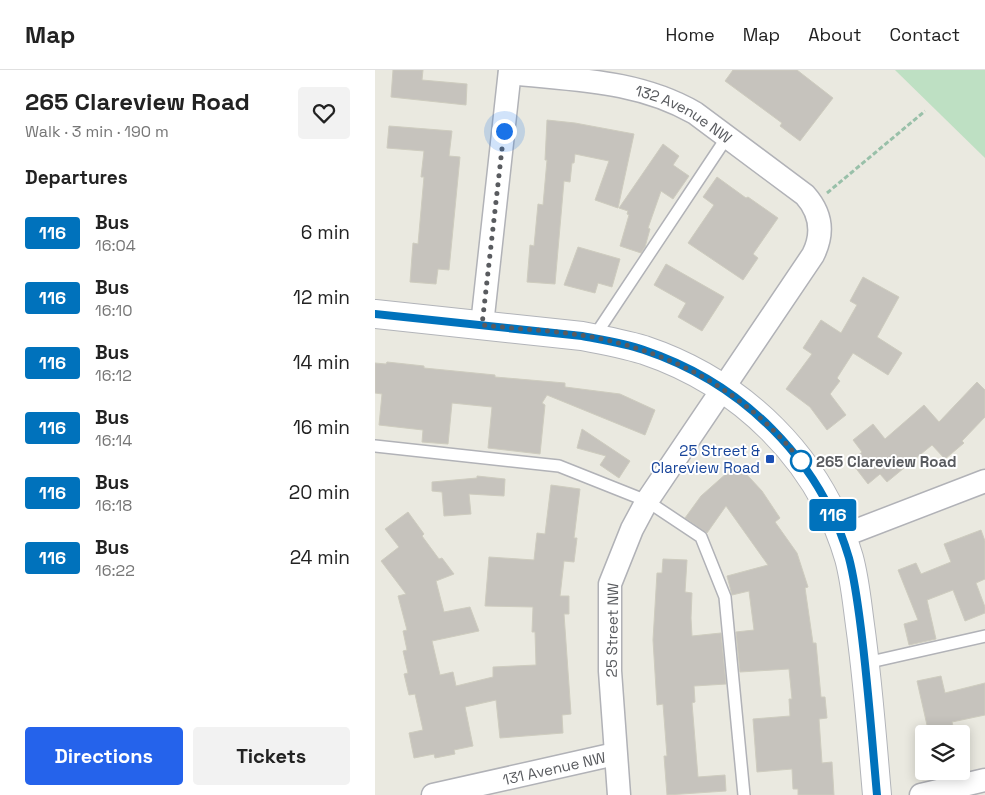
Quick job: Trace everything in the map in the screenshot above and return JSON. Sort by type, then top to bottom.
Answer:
[{"type":"street","name":"132 Avenue NW","points":[[510,71],[632,87],[677,103],[695,113],[805,195],[816,214]]},
{"type":"street","points":[[482,325],[510,71]]},
{"type":"street","name":"25 Street NW","points":[[619,795],[610,671],[610,584],[632,529],[647,501],[813,255],[817,246],[816,214]]},
{"type":"street","points":[[375,314],[613,341],[645,350],[686,368],[746,405],[769,424],[808,470],[823,495],[842,536],[855,584],[866,663],[877,795]]},
{"type":"street","points":[[842,536],[985,481]]},
{"type":"street","name":"131 Avenue NW","points":[[433,795],[615,754]]},
{"type":"street","points":[[921,795],[985,780]]},
{"type":"lane","points":[[593,338],[727,136]]},
{"type":"lane","points":[[375,446],[559,466],[647,501],[701,538],[725,597],[744,795]]},
{"type":"lane","points":[[866,663],[985,636]]},
{"type":"path","points":[[816,214],[925,111]]},
{"type":"green space","points":[[895,70],[985,70],[985,158]]},
{"type":"building","points":[[393,70],[423,70],[422,80],[467,84],[466,105],[391,97]]},
{"type":"building","points":[[733,70],[797,70],[833,98],[800,141],[780,126],[782,123],[725,81]]},
{"type":"building","points":[[547,120],[634,134],[618,208],[595,200],[609,161],[575,154],[570,182],[564,181],[555,284],[527,282],[530,245],[534,246],[538,204],[543,205],[547,160],[545,160]]},
{"type":"building","points":[[389,126],[452,131],[449,156],[460,157],[449,270],[438,269],[436,284],[410,282],[413,243],[418,244],[424,177],[421,177],[424,151],[387,148]]},
{"type":"building","points":[[663,144],[679,156],[673,165],[689,176],[673,199],[661,191],[648,228],[650,229],[645,247],[641,253],[620,246],[629,215],[627,214],[628,211],[619,208]]},
{"type":"building","points":[[717,177],[778,218],[753,254],[758,258],[743,280],[688,243],[714,205],[703,197]]},
{"type":"building","points":[[578,247],[620,259],[612,287],[598,283],[595,293],[564,285]]},
{"type":"building","points":[[666,264],[724,297],[702,331],[678,317],[686,303],[654,285]]},
{"type":"building","points":[[863,277],[899,297],[877,337],[902,353],[888,375],[853,353],[837,378],[840,381],[830,394],[846,415],[827,430],[810,407],[786,389],[812,354],[803,348],[821,320],[841,333],[857,305],[850,301]]},
{"type":"building","points":[[387,362],[424,366],[424,368],[495,375],[495,377],[565,383],[565,387],[620,394],[655,410],[645,435],[547,395],[542,403],[545,405],[540,454],[488,448],[492,407],[452,403],[448,444],[422,442],[423,430],[379,425],[382,394],[375,393],[375,363],[386,364]]},
{"type":"building","points":[[977,382],[985,390],[985,417],[962,441],[964,443],[945,459],[932,445],[887,482],[880,474],[868,484],[851,462],[862,452],[853,440],[873,424],[885,439],[924,405],[939,422]]},
{"type":"building","points":[[582,429],[630,461],[619,478],[600,465],[606,456],[577,448]]},
{"type":"building","points":[[737,464],[762,491],[780,518],[775,522],[797,553],[808,587],[805,588],[813,643],[816,643],[821,697],[825,697],[827,718],[819,719],[822,763],[832,762],[834,795],[798,795],[798,789],[793,789],[792,769],[757,772],[753,719],[790,716],[789,699],[792,699],[789,669],[740,672],[736,632],[754,630],[749,591],[732,595],[727,576],[768,565],[726,506],[707,533],[685,518],[701,496]]},
{"type":"building","points":[[477,476],[505,479],[504,496],[469,494],[471,514],[444,516],[442,492],[432,491],[432,482],[477,478]]},
{"type":"building","points":[[551,485],[580,489],[574,538],[577,538],[574,562],[564,561],[560,596],[569,596],[569,614],[564,614],[571,714],[562,715],[563,733],[500,738],[496,700],[465,707],[473,746],[454,750],[455,754],[435,758],[434,754],[414,758],[409,733],[423,730],[415,694],[409,695],[404,674],[408,673],[403,651],[407,650],[403,631],[407,630],[398,596],[406,594],[381,561],[399,547],[385,529],[408,512],[424,534],[422,536],[439,559],[442,558],[454,574],[436,581],[444,612],[470,607],[479,631],[432,641],[440,675],[453,672],[456,686],[493,677],[493,667],[536,665],[535,632],[532,632],[533,607],[485,606],[489,557],[534,560],[537,533],[545,534]]},
{"type":"building","points":[[981,530],[985,541],[985,579],[976,583],[985,607],[985,613],[965,621],[953,590],[927,600],[936,639],[909,645],[904,624],[918,620],[898,570],[916,563],[921,574],[951,562],[944,544]]},
{"type":"building","points":[[663,559],[687,560],[685,592],[692,593],[692,636],[721,633],[726,684],[694,686],[695,702],[692,703],[698,777],[725,775],[726,791],[667,795],[664,756],[667,756],[663,704],[657,705],[653,640],[657,573],[662,573]]},
{"type":"building","points":[[941,676],[945,693],[985,683],[985,715],[952,722],[953,725],[927,725],[917,681]]},
{"type":"bus line","name":"116","points":[[375,314],[613,341],[645,350],[705,378],[746,405],[769,424],[808,470],[823,495],[837,523],[849,560],[855,584],[866,663],[877,795]]},
{"type":"place","name":"25 Street & Clareview Road","points":[[770,459]]},
{"type":"place","name":"265 Clareview Road","points":[[801,461]]},
{"type":"route","points":[[504,131],[482,325],[582,336],[613,341],[645,350],[705,378],[746,405],[769,424],[801,461]]}]
